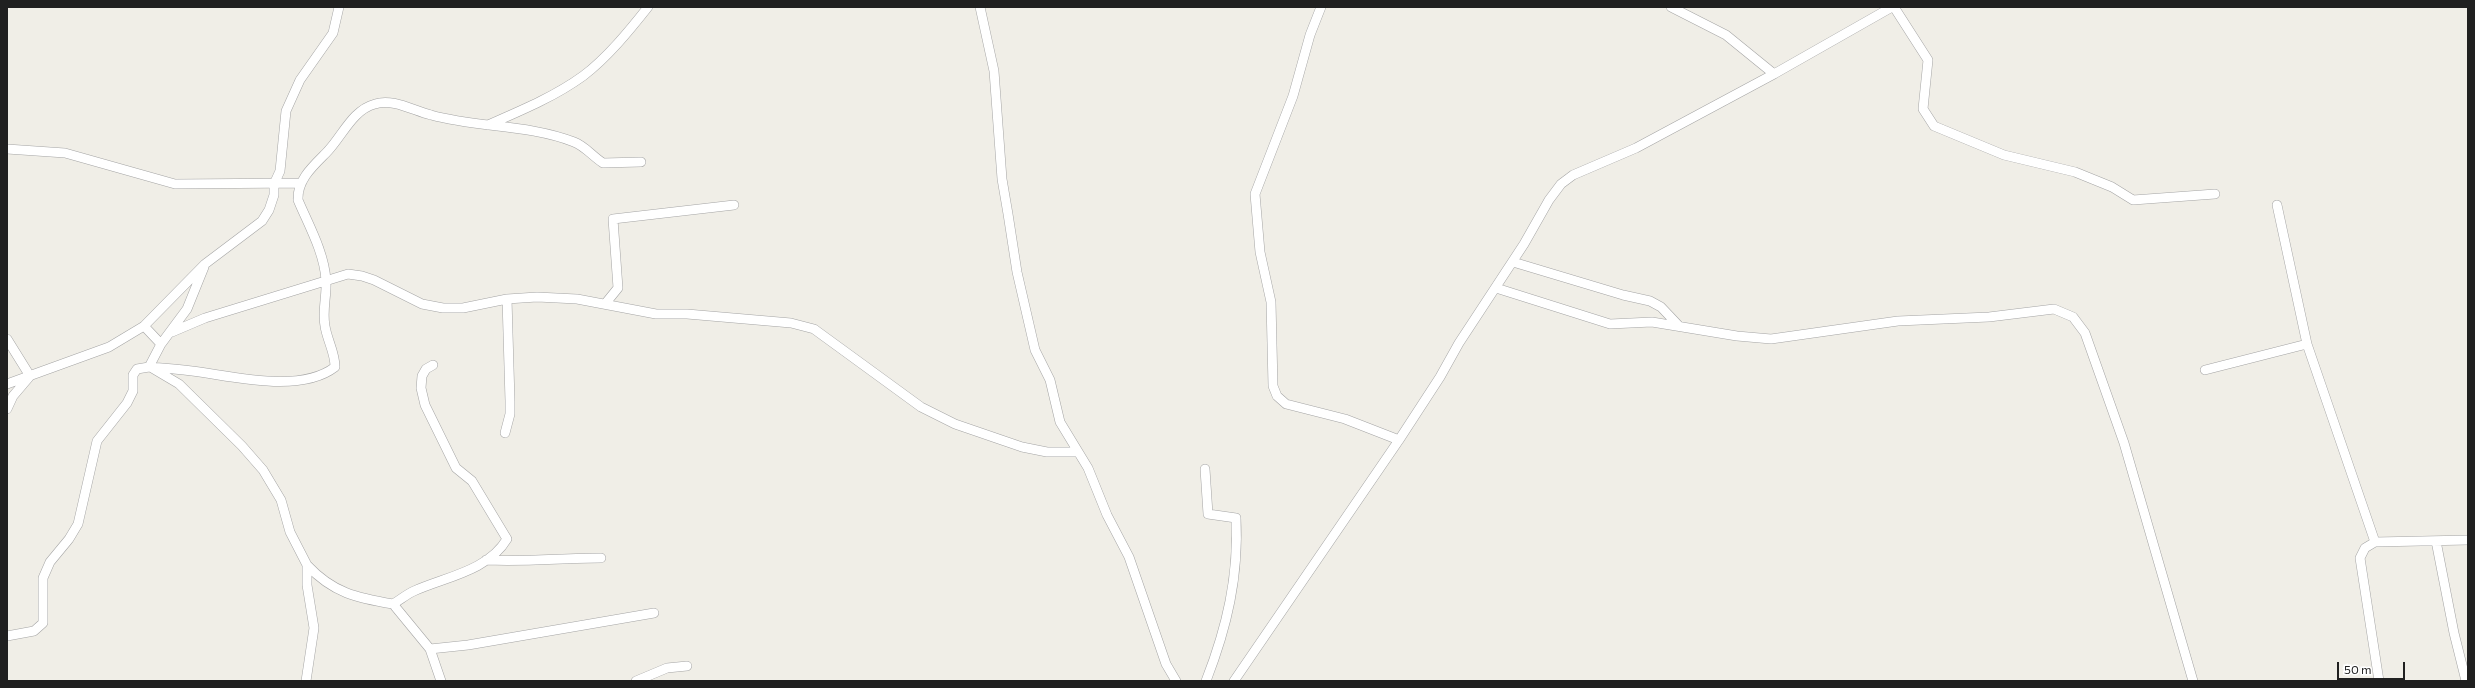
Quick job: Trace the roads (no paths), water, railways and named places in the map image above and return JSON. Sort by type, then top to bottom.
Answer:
[{"type":"street","points":[[7,384],[64,362],[109,347],[144,326],[205,264],[262,221],[269,210],[274,195],[274,184],[280,171],[286,111],[300,80],[332,33],[339,7]]},
{"type":"street","points":[[485,126],[540,102],[584,76],[648,7]]},
{"type":"street","points":[[980,7],[994,71],[1002,179],[1030,332],[1035,350],[1050,380],[1060,422],[1088,468],[1108,515],[1129,557],[1166,664],[1176,681]]},
{"type":"street","points":[[1321,7],[1310,35],[1293,96],[1255,194],[1260,252],[1271,302],[1273,386],[1276,396],[1286,404],[1345,419],[1398,440]]},
{"type":"street","points":[[1671,7],[1726,35],[1774,74]]},
{"type":"street","points":[[1234,681],[1336,528],[1440,377],[1459,343],[1513,262],[1549,200],[1561,184],[1573,175],[1636,148],[1774,74],[1893,7],[1928,60],[1923,109],[1934,126],[2004,155],[2075,172],[2112,187],[2133,200],[2215,194]]},
{"type":"street","points":[[7,636],[34,631],[44,623],[43,578],[50,562],[78,524],[97,441],[127,403],[133,391],[134,372],[149,367],[257,381],[286,382],[325,374],[335,367],[323,316],[326,281],[322,255],[298,200],[300,183],[353,119],[375,104],[386,102],[457,122],[485,126],[514,126],[573,142],[585,147],[603,163],[641,162]]},
{"type":"street","points":[[7,149],[65,153],[175,184],[300,183]]},
{"type":"street","points":[[605,304],[618,288],[613,219],[734,205]]},
{"type":"street","points":[[2277,205],[2307,344],[2374,542]]},
{"type":"street","points":[[1513,262],[1623,295],[1650,301],[1661,307],[1679,326]]},
{"type":"street","points":[[149,367],[161,344],[172,332],[187,309],[205,264]]},
{"type":"street","points":[[172,332],[205,318],[348,274],[362,276],[422,304],[443,308],[463,308],[507,299],[537,297],[577,299],[656,314],[687,314],[791,323],[814,329],[921,407],[955,424],[1022,447],[1047,452],[1077,452]]},
{"type":"street","points":[[1496,288],[1610,324],[1652,322],[1737,336],[1771,339],[1898,321],[1989,317],[2054,309],[2073,316],[2085,333],[2124,443],[2194,681]]},
{"type":"street","points":[[505,433],[510,414],[507,299]]},
{"type":"street","points":[[144,326],[161,344]]},
{"type":"street","points":[[7,339],[30,376]]},
{"type":"street","points":[[2205,370],[2307,344]]},
{"type":"street","points":[[393,604],[413,591],[448,579],[486,560],[501,548],[507,539],[472,482],[456,468],[425,404],[421,388],[422,376],[426,369],[433,365]]},
{"type":"street","points":[[149,367],[178,384],[242,446],[263,470],[281,500],[290,532],[307,564],[323,580],[347,594],[393,604],[430,649],[441,681]]},
{"type":"street","points":[[7,409],[13,396],[30,376]]},
{"type":"street","points":[[1205,469],[1208,514],[1236,518],[1237,540],[1228,618],[1206,681]]},
{"type":"street","points":[[2379,681],[2360,558],[2365,548],[2374,542],[2468,540]]},
{"type":"street","points":[[2436,541],[2454,633],[2466,681]]},
{"type":"street","points":[[486,560],[525,562],[558,558],[601,558]]},
{"type":"street","points":[[306,681],[314,628],[307,585],[307,564]]},
{"type":"street","points":[[430,649],[468,645],[654,613]]},
{"type":"street","points":[[636,681],[667,668],[686,666]]}]
